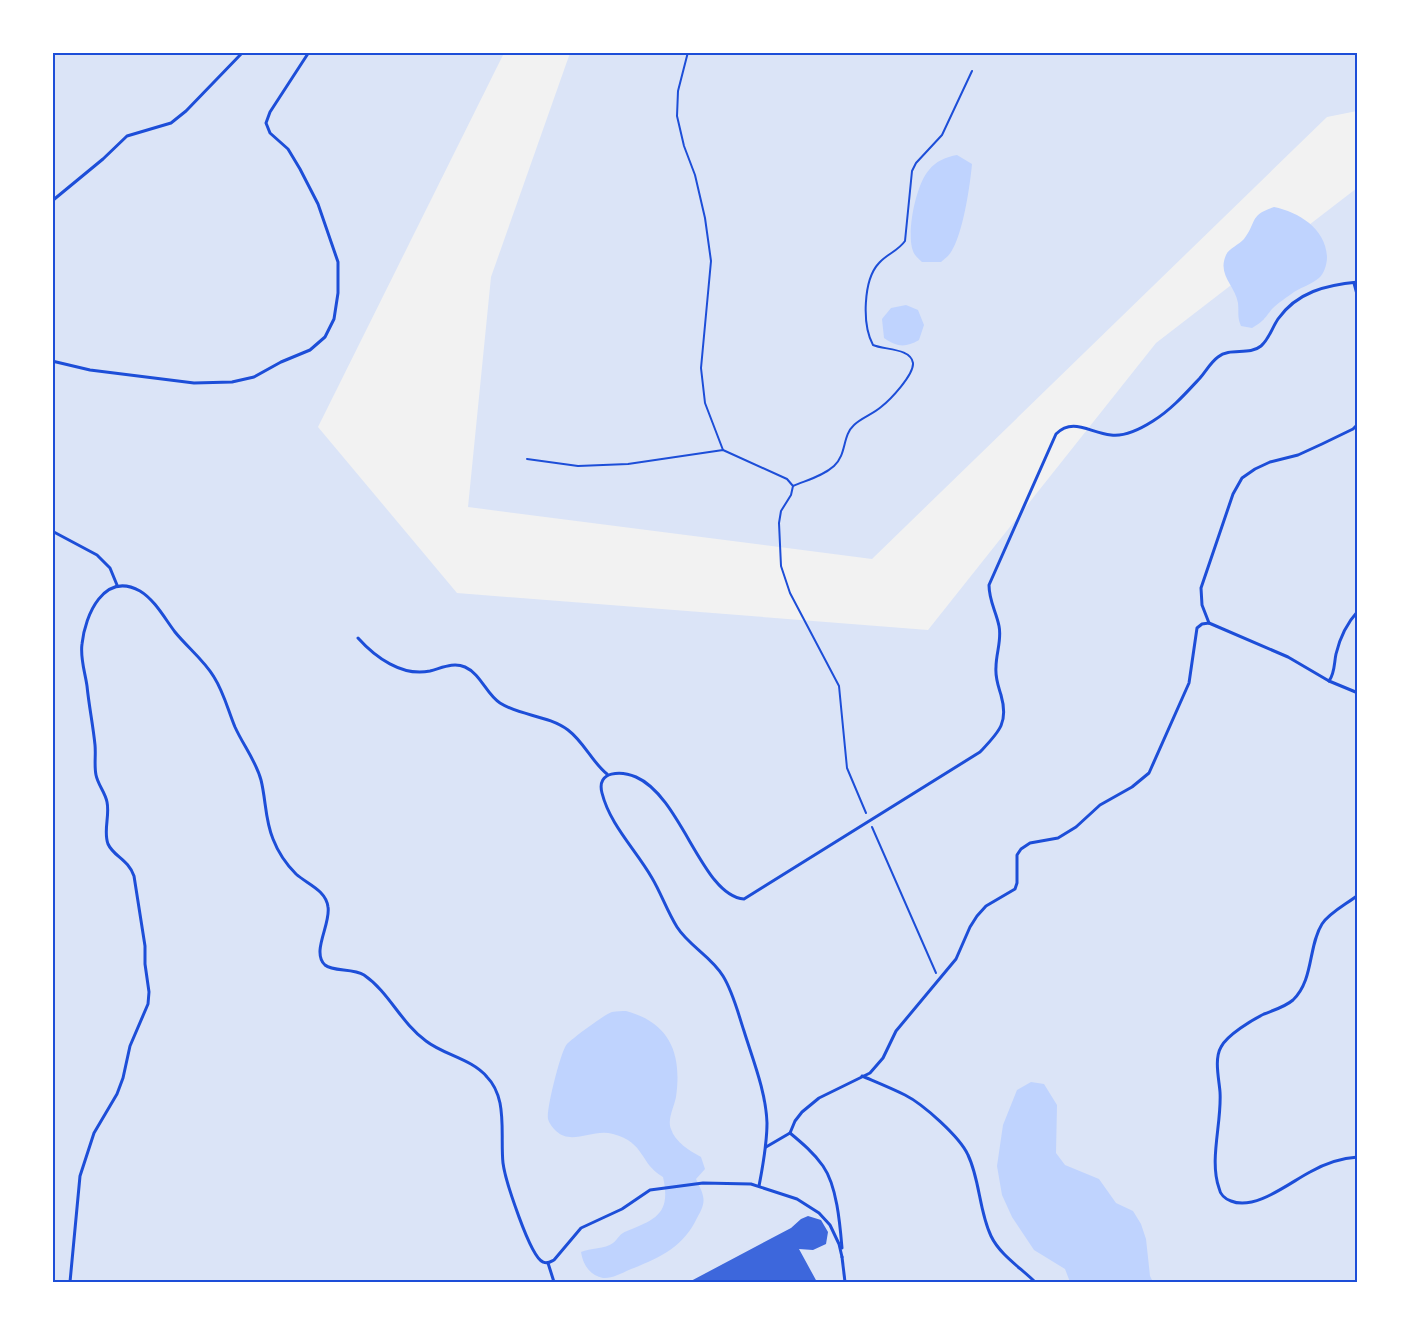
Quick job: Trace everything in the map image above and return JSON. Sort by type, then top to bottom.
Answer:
[{"type":"lane","points":[[52,201],[127,136],[171,123],[186,111],[243,52]]},
{"type":"lane","points":[[52,361],[90,370],[194,383],[232,382],[254,377],[310,350],[325,337],[334,319],[338,293],[338,262],[318,204],[300,169],[288,149],[270,133],[266,123],[270,112],[309,52]]},
{"type":"lane","points":[[758,1186],[766,1148],[767,1120],[760,1086],[734,1000],[719,969],[677,927],[652,878],[612,819],[600,789],[603,778],[608,774],[617,773],[634,776],[649,784],[664,800],[717,883],[731,896],[737,898],[750,897],[965,762],[980,752],[997,734],[1004,722],[1005,710],[996,679],[1000,626],[991,605],[989,585],[1056,434],[1069,425],[1111,435],[1122,435],[1140,428],[1155,420],[1176,402],[1218,357],[1258,349],[1265,342],[1277,320],[1301,296],[1317,290],[1356,282],[1358,298]]},
{"type":"lane","points":[[1209,623],[1202,606],[1201,588],[1233,494],[1242,478],[1263,465],[1298,455],[1322,444],[1353,429],[1358,424]]},
{"type":"lane","points":[[52,531],[97,555],[110,568],[117,585]]},
{"type":"lane","points":[[70,1282],[80,1176],[94,1132],[123,1078],[130,1047],[148,1004],[149,992],[145,964],[146,946],[134,876],[130,866],[113,851],[108,843],[107,803],[95,771],[95,739],[82,661],[81,646],[88,617],[100,597],[109,588],[117,585],[141,592],[153,603],[213,675],[225,697],[235,726],[261,780],[270,829],[282,858],[297,875],[325,898],[328,908],[327,923],[320,948],[323,964],[330,968],[362,973],[374,983],[417,1034],[428,1043],[475,1066],[492,1082],[500,1103],[503,1162],[507,1182],[526,1235],[542,1262],[548,1263],[554,1260],[581,1228],[622,1209],[650,1190],[703,1183],[751,1184],[797,1199],[819,1213],[830,1224],[842,1257]]},
{"type":"lane","points":[[1329,681],[1334,672],[1337,650],[1344,630],[1358,611]]},
{"type":"lane","points":[[766,1148],[790,1133],[802,1112],[819,1098],[870,1073],[883,1058],[896,1031],[956,959],[970,927],[986,906],[1015,889],[1017,855],[1021,849],[1030,843],[1058,838],[1076,827],[1100,805],[1132,787],[1149,773],[1189,683],[1197,628],[1202,624],[1209,623],[1288,657],[1329,681],[1358,693]]},
{"type":"lane","points":[[358,638],[383,660],[401,668],[416,672],[451,665],[470,669],[499,702],[568,730],[599,768],[608,774]]},
{"type":"lane","points":[[1358,895],[1322,923],[1300,991],[1292,1000],[1242,1028],[1226,1040],[1220,1048],[1218,1057],[1221,1101],[1216,1173],[1219,1189],[1225,1198],[1232,1202],[1242,1203],[1254,1201],[1287,1186],[1310,1171],[1358,1157]]},
{"type":"lane","points":[[862,1076],[907,1096],[957,1139],[968,1155],[984,1217],[992,1237],[1002,1252],[1035,1282]]},
{"type":"lane","points":[[790,1133],[810,1150],[825,1168],[831,1183],[841,1236],[845,1282]]},
{"type":"lane","points":[[548,1263],[555,1282]]},
{"type":"path","points":[[688,52],[678,91],[677,116],[684,146],[695,175],[705,218],[711,261],[701,368],[705,403],[723,450]]},
{"type":"path","points":[[793,486],[822,474],[835,465],[844,452],[846,435],[854,424],[882,406],[900,388],[912,371],[913,363],[909,355],[898,350],[873,345],[869,338],[866,324],[868,284],[872,272],[880,261],[905,242],[912,171],[916,163],[942,135],[972,71]]},
{"type":"path","points":[[527,459],[578,466],[628,464],[723,450],[787,479],[793,486]]},
{"type":"path","points":[[793,486],[791,495],[781,512],[779,523],[781,566],[790,593],[839,686],[847,768],[939,981]]},
{"type":"shaded area","points":[[52,53],[504,53],[318,427],[457,593],[928,630],[1156,343],[1357,188],[1357,1282],[53,1282]]},
{"type":"shaded area","points":[[570,53],[1357,53],[1357,111],[1327,117],[872,559],[468,507],[491,277]]},
{"type":"water","points":[[957,155],[972,164],[968,197],[959,234],[950,253],[941,262],[922,262],[914,252],[911,243],[916,197],[924,177],[932,167],[942,160]]},
{"type":"water","points":[[1274,207],[1293,213],[1310,223],[1322,238],[1327,257],[1326,266],[1319,278],[1280,302],[1264,320],[1252,328],[1241,326],[1238,303],[1225,274],[1224,262],[1227,253],[1244,239],[1257,216]]},
{"type":"water","points":[[906,305],[918,310],[924,325],[919,340],[897,345],[884,338],[882,319],[891,308]]},
{"type":"water","points":[[626,1011],[654,1024],[663,1032],[675,1054],[676,1097],[670,1125],[679,1142],[701,1157],[705,1169],[696,1179],[702,1192],[703,1202],[692,1228],[671,1249],[619,1274],[603,1278],[588,1268],[581,1252],[610,1245],[623,1233],[654,1218],[663,1207],[665,1199],[663,1177],[655,1172],[637,1148],[624,1138],[605,1133],[576,1137],[562,1135],[550,1124],[548,1113],[558,1068],[567,1044],[608,1014]]},
{"type":"water","points":[[1031,1082],[1044,1084],[1057,1105],[1056,1153],[1065,1165],[1099,1179],[1116,1203],[1133,1211],[1141,1224],[1146,1239],[1150,1276],[1153,1282],[1070,1282],[1065,1269],[1034,1250],[1012,1217],[1002,1195],[997,1166],[1003,1125],[1017,1090]]},
{"type":"building","points":[[808,1216],[821,1220],[828,1232],[826,1244],[813,1250],[799,1249],[817,1282],[689,1282],[791,1228]]}]
